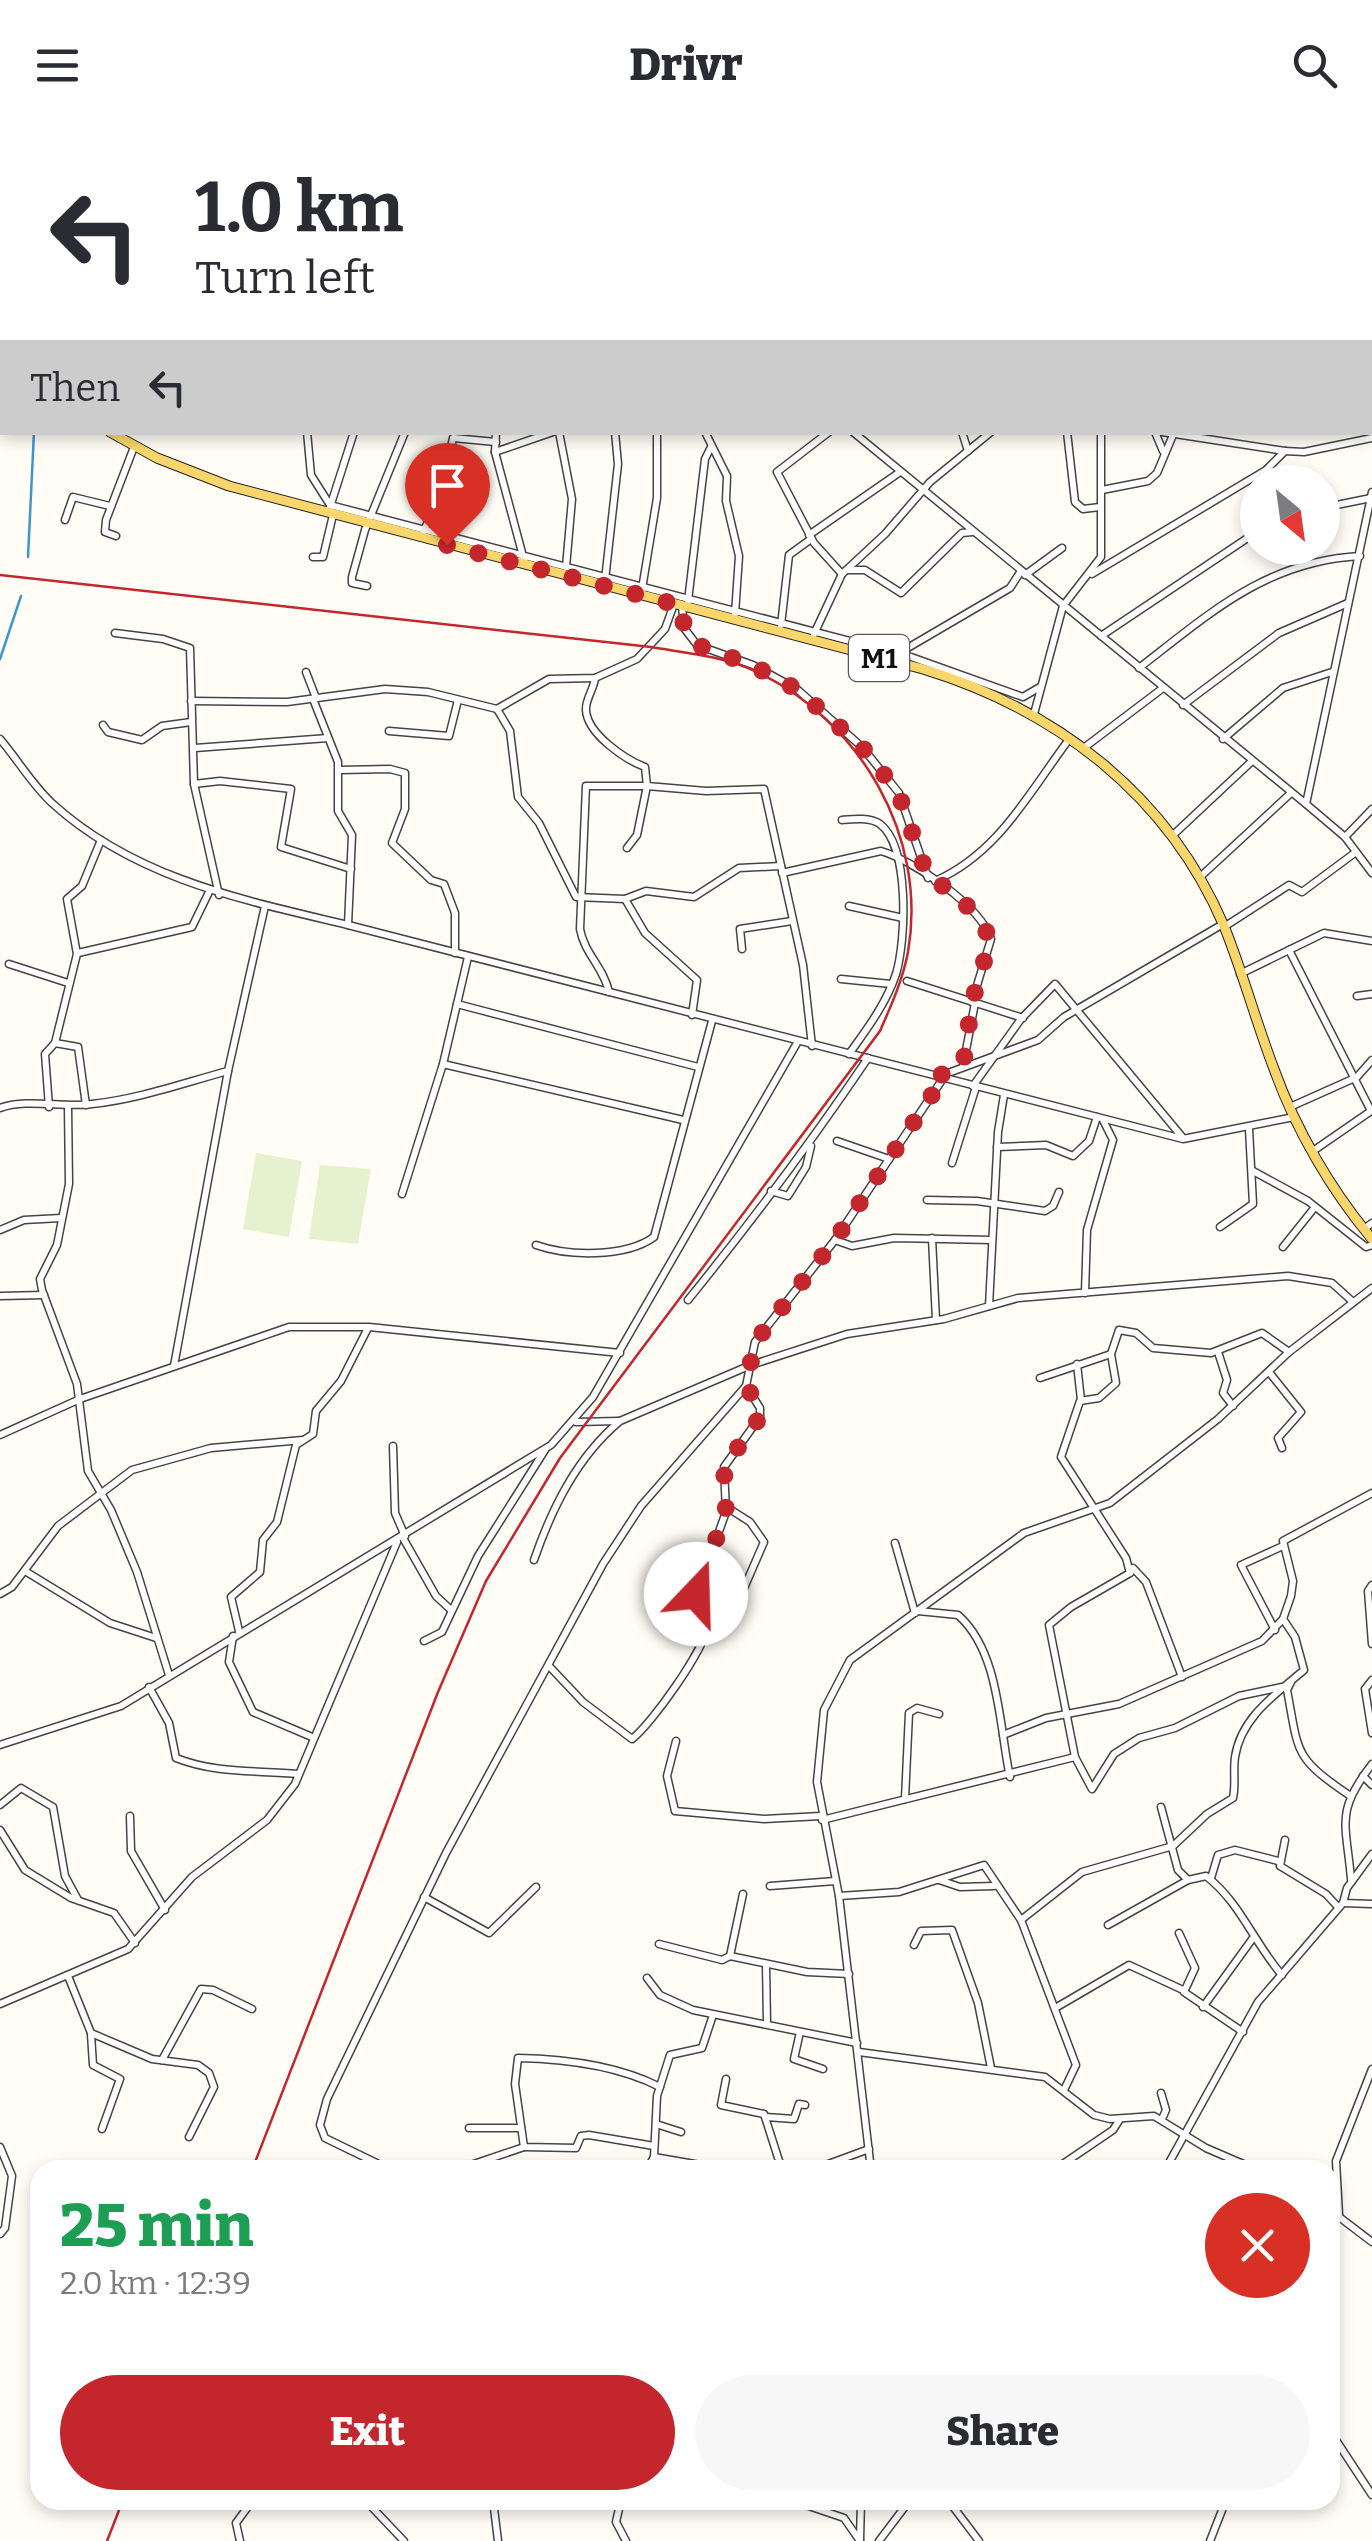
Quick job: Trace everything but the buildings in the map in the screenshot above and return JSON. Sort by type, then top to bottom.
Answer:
[{"type":"main road","name":"M1","points":[[115,435],[229,486],[813,636],[962,681],[1034,714],[1070,736],[1129,786],[1172,836],[1199,878],[1224,926],[1292,1112],[1313,1151],[1368,1226],[1372,1242]]},
{"type":"street","points":[[307,435],[311,474],[331,511]]},
{"type":"street","points":[[313,557],[324,555],[331,511],[353,435]]},
{"type":"street","points":[[367,586],[352,583],[352,577],[404,435]]},
{"type":"street","points":[[496,435],[495,452],[524,562],[566,567],[605,583],[642,589],[681,603],[899,654],[1023,697],[1040,686]]},
{"type":"street","points":[[495,452],[547,435]]},
{"type":"street","points":[[557,435],[572,499],[566,567]]},
{"type":"street","points":[[605,583],[618,464],[615,435]]},
{"type":"street","points":[[642,589],[657,498],[657,435]]},
{"type":"street","points":[[706,435],[726,476],[725,495],[736,540],[735,614]]},
{"type":"street","points":[[825,435],[777,472],[810,537],[844,572]]},
{"type":"street","points":[[857,435],[1306,804],[1344,837],[1369,864],[1372,873]]},
{"type":"street","points":[[963,435],[968,451]]},
{"type":"street","points":[[813,636],[844,572],[987,435]]},
{"type":"street","points":[[1067,435],[1075,502],[1083,509],[1100,507]]},
{"type":"street","points":[[1092,574],[1102,546],[1101,435]]},
{"type":"street","points":[[1159,435],[1164,452]]},
{"type":"street","points":[[1102,490],[1148,481],[1157,473],[1173,435],[1216,436],[1304,452],[1372,438]]},
{"type":"street","points":[[422,535],[442,490],[453,438],[496,442]]},
{"type":"street","points":[[116,536],[105,532],[110,506],[134,446]]},
{"type":"street","points":[[712,447],[704,459],[681,603],[684,628],[697,645],[752,665],[798,690],[862,747],[898,792],[932,880]]},
{"type":"street","points":[[1034,714],[1062,606],[1092,574],[1266,470],[1284,451]]},
{"type":"street","points":[[781,625],[789,555],[900,472]]},
{"type":"street","points":[[1306,804],[1371,495],[1340,503]]},
{"type":"street","points":[[65,520],[73,496],[110,506]]},
{"type":"street","points":[[844,572],[864,570],[901,593],[962,533],[973,532]]},
{"type":"street","points":[[1101,636],[1240,543]]},
{"type":"street","points":[[899,654],[1010,588],[1023,573],[1062,548]]},
{"type":"street","points":[[1140,668],[1240,591],[1294,569],[1360,556]]},
{"type":"street","points":[[1183,705],[1279,633],[1348,602]]},
{"type":"street","points":[[191,701],[314,698],[385,689],[413,690],[497,709],[549,678],[596,678],[644,654],[681,603]]},
{"type":"street","points":[[115,633],[188,645],[193,668],[194,784],[219,895]]},
{"type":"street","points":[[306,672],[339,770],[337,801],[352,835],[348,925]]},
{"type":"street","points":[[1223,738],[1284,688],[1332,672]]},
{"type":"street","points":[[596,678],[588,717],[616,753],[645,767],[647,786],[637,836],[627,848]]},
{"type":"street","points":[[1085,747],[1163,688]]},
{"type":"street","points":[[389,731],[449,736],[458,700]]},
{"type":"street","points":[[497,709],[510,731],[518,797],[539,823],[580,899]]},
{"type":"street","points":[[103,726],[108,732],[142,740],[157,728],[192,722]]},
{"type":"street","points":[[932,880],[961,868],[1008,828],[1070,736]]},
{"type":"street","points":[[195,748],[328,738]]},
{"type":"street","points":[[0,739],[54,805],[102,840],[208,892],[1184,1139],[1249,1129],[1292,1112],[1358,1077],[1372,1060]]},
{"type":"street","points":[[1172,836],[1251,762]]},
{"type":"street","points":[[339,770],[390,768],[406,774],[405,809],[392,843],[431,880],[444,884],[455,913],[455,954]]},
{"type":"street","points":[[194,784],[220,781],[290,788],[290,812],[280,847],[351,869]]},
{"type":"street","points":[[609,992],[604,972],[581,936],[583,789],[596,782],[706,791],[763,788],[807,992],[812,1046]]},
{"type":"street","points":[[1199,878],[1291,793]]},
{"type":"street","points":[[1344,837],[1372,809]]},
{"type":"street","points":[[842,820],[878,823],[897,855],[958,894],[991,938],[973,1002],[963,1066]]},
{"type":"street","points":[[49,1107],[45,1054],[55,1044],[77,954],[67,900],[82,886],[102,840]]},
{"type":"street","points":[[580,899],[624,899],[646,891],[698,896],[735,870],[781,869],[877,851],[897,855]]},
{"type":"street","points":[[362,2160],[321,2134],[321,2118],[374,1996],[424,1897],[630,1522],[746,1386],[755,1342],[835,1240],[941,1077],[1043,1038],[1078,1009],[1289,885],[1302,892],[1356,852]]},
{"type":"street","points":[[849,1054],[879,1012],[899,959],[903,918],[897,855]]},
{"type":"street","points":[[77,954],[192,927],[208,892]]},
{"type":"street","points":[[624,899],[645,933],[696,980],[692,1016]]},
{"type":"street","points":[[173,1367],[228,1070],[264,906]]},
{"type":"street","points":[[849,906],[903,918]]},
{"type":"street","points":[[742,949],[740,929],[792,921]]},
{"type":"street","points":[[1240,974],[1268,964],[1324,934],[1372,941]]},
{"type":"street","points":[[1289,950],[1325,1028],[1358,1077],[1371,1111],[1313,1151]]},
{"type":"street","points":[[402,1194],[443,1064],[468,957]]},
{"type":"street","points":[[9,964],[68,984]]},
{"type":"street","points":[[841,979],[891,984]]},
{"type":"street","points":[[907,982],[1023,1018]]},
{"type":"street","points":[[952,1163],[974,1086],[1023,1018],[1055,984],[1184,1139]]},
{"type":"street","points":[[1357,996],[1372,994]]},
{"type":"street","points":[[457,1004],[698,1067]]},
{"type":"street","points":[[536,1245],[570,1254],[634,1246],[654,1237],[712,1020]]},
{"type":"street","points":[[0,1745],[104,1713],[546,1449],[574,1422],[620,1354],[797,1043]]},
{"type":"street","points":[[55,1044],[78,1048],[86,1105]]},
{"type":"street","points":[[688,1300],[728,1255],[771,1191],[811,1144],[868,1058]]},
{"type":"street","points":[[443,1064],[683,1120]]},
{"type":"street","points":[[0,1108],[17,1104],[86,1105],[147,1094],[228,1070]]},
{"type":"street","points":[[989,1306],[997,1147],[1004,1094]]},
{"type":"street","points":[[68,1107],[69,1184],[57,1245],[40,1279],[80,1399],[88,1471],[137,1572],[169,1675]]},
{"type":"street","points":[[997,1147],[1046,1146],[1073,1156],[1088,1144],[1100,1118]]},
{"type":"street","points":[[1085,1293],[1088,1230],[1113,1140],[1100,1118]]},
{"type":"street","points":[[1220,1227],[1252,1206],[1249,1129]]},
{"type":"street","points":[[837,1141],[889,1159]]},
{"type":"street","points":[[771,1191],[788,1196],[805,1169],[811,1144]]},
{"type":"street","points":[[1253,1171],[1315,1207],[1366,1247],[1372,1242]]},
{"type":"street","points":[[927,1200],[995,1203],[1045,1212],[1054,1206],[1059,1192]]},
{"type":"street","points":[[1283,1246],[1315,1207]]},
{"type":"street","points":[[0,1230],[24,1220],[60,1218]]},
{"type":"street","points":[[835,1240],[852,1246],[932,1238],[992,1240]]},
{"type":"street","points":[[932,1238],[936,1320]]},
{"type":"street","points":[[534,1560],[554,1502],[602,1436],[620,1421],[751,1365],[846,1334],[936,1320],[1028,1297],[1288,1276],[1332,1283],[1353,1302]]},
{"type":"street","points":[[871,2160],[838,1896],[822,1818],[818,1758],[822,1720],[834,1684],[850,1660],[1024,1533],[1096,1510],[1233,1406],[1289,1352],[1372,1288]]},
{"type":"street","points":[[0,1296],[44,1294]]},
{"type":"street","points":[[1362,1296],[1372,1296]]},
{"type":"street","points":[[0,1434],[80,1399],[289,1326],[369,1327],[620,1354]]},
{"type":"street","points":[[312,1737],[252,1712],[229,1662],[236,1633],[231,1598],[260,1572],[263,1540],[277,1522],[283,1483],[296,1445],[314,1434],[316,1411],[338,1386],[369,1327]]},
{"type":"street","points":[[1081,1400],[1098,1398],[1116,1383],[1111,1354],[1115,1334],[1123,1330],[1136,1333],[1153,1348],[1218,1352],[1262,1333],[1289,1352]]},
{"type":"street","points":[[1218,1352],[1228,1380],[1223,1393],[1233,1406]]},
{"type":"street","points":[[1040,1378],[1111,1354]]},
{"type":"street","points":[[1077,1364],[1081,1400],[1061,1457],[1130,1568],[1146,1582],[1182,1677]]},
{"type":"street","points":[[1269,1372],[1301,1412],[1278,1438],[1282,1448]]},
{"type":"street","points":[[549,1666],[582,1702],[631,1738],[637,1736],[706,1636],[707,1617],[695,1598],[727,1507],[724,1467],[761,1412],[746,1386]]},
{"type":"street","points":[[574,1422],[620,1421]]},
{"type":"street","points":[[0,1594],[25,1571],[58,1526],[139,1467],[216,1447],[303,1440]]},
{"type":"street","points":[[392,1446],[395,1513],[402,1538],[436,1596],[451,1610]]},
{"type":"street","points":[[424,1641],[442,1632],[478,1556],[546,1449]]},
{"type":"street","points":[[1275,1630],[1241,1565],[1283,1546],[1292,1534],[1372,1493]]},
{"type":"street","points":[[727,1507],[750,1522],[764,1542],[741,1595]]},
{"type":"street","points":[[0,2004],[135,1943],[192,1877],[279,1808],[298,1774],[402,1538]]},
{"type":"street","points":[[895,1543],[917,1612]]},
{"type":"street","points":[[1003,1735],[1066,1714],[1118,1704],[1252,1647],[1283,1619],[1293,1581],[1283,1546]]},
{"type":"street","points":[[1130,1568],[1052,1618],[1049,1625],[1075,1757],[1092,1789],[1114,1754],[1139,1738],[1175,1728],[1239,1696],[1282,1688]]},
{"type":"street","points":[[25,1571],[110,1622],[156,1638]]},
{"type":"street","points":[[1372,1586],[1368,1591],[1372,1644]]},
{"type":"street","points":[[917,1612],[952,1613],[965,1621],[987,1668],[1010,1776]]},
{"type":"street","points":[[1022,1920],[1082,1872],[1173,1846],[1207,1814],[1233,1798],[1238,1744],[1262,1706],[1304,1670],[1305,1662],[1283,1619]]},
{"type":"street","points":[[1292,1680],[1288,1690],[1298,1751],[1318,1774],[1349,1795]]},
{"type":"street","points":[[1372,1680],[1366,1689],[1372,1733]]},
{"type":"street","points":[[150,1687],[170,1728],[176,1758],[225,1773],[267,1770],[298,1774]]},
{"type":"street","points":[[906,1799],[909,1713],[917,1708],[938,1714]]},
{"type":"street","points":[[676,1742],[667,1776],[674,1812],[764,1819],[822,1818],[1010,1776],[1075,1757]]},
{"type":"street","points":[[1351,1881],[1344,1815],[1349,1795],[1372,1764]]},
{"type":"street","points":[[1362,1776],[1372,1785]]},
{"type":"street","points":[[0,1805],[21,1788],[53,1807],[65,1876],[78,1900]]},
{"type":"street","points":[[1162,1807],[1178,1870],[1188,1880]]},
{"type":"street","points":[[130,1816],[131,1851],[164,1910]]},
{"type":"street","points":[[0,1830],[23,1868],[78,1900],[114,1912],[135,1943]]},
{"type":"street","points":[[1278,1861],[1285,1840]]},
{"type":"street","points":[[1282,1975],[1253,1938],[1236,1906],[1211,1879],[1218,1855],[1235,1850],[1278,1861],[1340,1905],[1372,1904]]},
{"type":"street","points":[[1171,2160],[1258,2002],[1340,1905],[1351,1881],[1372,1854]]},
{"type":"street","points":[[838,1896],[899,1892],[984,1865],[1022,1920],[1057,2007],[1076,2065],[1064,2090]]},
{"type":"street","points":[[1108,1925],[1188,1880],[1211,1879]]},
{"type":"street","points":[[939,1880],[956,1887],[996,1886]]},
{"type":"street","points":[[770,1886],[835,1881]]},
{"type":"street","points":[[424,1897],[489,1933],[536,1888]]},
{"type":"street","points":[[730,1956],[743,1894]]},
{"type":"street","points":[[914,1946],[921,1931],[952,1930],[978,2003],[991,2068]]},
{"type":"street","points":[[1179,1934],[1195,1968],[1183,1990]]},
{"type":"street","points":[[1203,2007],[1253,1938]]},
{"type":"street","points":[[659,1944],[722,1960],[730,1956],[849,1974]]},
{"type":"street","points":[[766,1964],[767,2024]]},
{"type":"street","points":[[1057,2007],[1129,1965],[1183,1990],[1243,2032]]},
{"type":"street","points":[[68,1976],[90,2033],[93,2064],[120,2079],[102,2129]]},
{"type":"street","points":[[646,1978],[668,1999],[713,2015],[858,2047],[1045,2077],[1087,2111],[1120,2118],[1144,2115],[1162,2119],[1186,2136],[1235,2160]]},
{"type":"street","points":[[162,2061],[178,2023],[203,1987],[252,2009]]},
{"type":"street","points":[[652,2160],[660,2087],[670,2055],[704,2046],[713,2015]]},
{"type":"street","points":[[800,2032],[794,2060],[824,2069]]},
{"type":"street","points":[[90,2033],[162,2061],[198,2066],[214,2081],[189,2136]]},
{"type":"street","points":[[524,2147],[515,2084],[518,2058],[607,2067],[660,2087]]},
{"type":"street","points":[[1337,2160],[1372,2069]]},
{"type":"street","points":[[726,2079],[721,2105],[766,2117],[794,2119],[799,2104],[805,2105]]},
{"type":"street","points":[[1161,2093],[1166,2110],[1162,2119]]},
{"type":"street","points":[[766,2117],[779,2160]]},
{"type":"street","points":[[1068,2160],[1112,2130],[1120,2118]]},
{"type":"street","points":[[656,2124],[681,2132]]},
{"type":"street","points":[[469,2128],[521,2128]]},
{"type":"street","points":[[486,2160],[524,2147],[576,2148],[582,2136],[590,2135],[654,2146]]},
{"type":"street","points":[[0,2147],[12,2176],[5,2228],[0,2234]]},
{"type":"street","points":[[839,2160],[869,2149]]},
{"type":"street","points":[[654,2156],[672,2160]]},
{"type":"street","points":[[1340,2215],[1372,2242]]},
{"type":"street","points":[[1340,2446],[1372,2495]]},
{"type":"street","points":[[240,2541],[236,2523],[246,2510]]},
{"type":"street","points":[[375,2510],[404,2541]]},
{"type":"street","points":[[494,2510],[498,2541]]},
{"type":"street","points":[[616,2510],[616,2522],[626,2541]]},
{"type":"street","points":[[820,2510],[844,2518],[860,2541],[861,2510]]},
{"type":"street","points":[[879,2541],[902,2510]]},
{"type":"street","points":[[956,2510],[979,2541]]},
{"type":"street","points":[[1210,2541],[1222,2510]]},
{"type":"green space","points":[[256,1153],[302,1161],[289,1237],[243,1229]]},
{"type":"green space","points":[[320,1165],[371,1169],[358,1244],[309,1239]]},
{"type":"waterway","points":[[28,557],[34,435]]},
{"type":"waterway","points":[[0,659],[21,596]]},
{"type":"railway","points":[[0,575],[651,647],[730,662],[793,692],[826,719],[855,751],[878,786],[896,825],[907,866],[911,909],[908,952],[880,1031],[560,1458],[486,1581],[438,1692],[256,2160]]},
{"type":"railway","points":[[107,2541],[119,2510]]},
{"type":"route","points":[[447,545],[682,606],[684,628],[697,645],[752,665],[798,690],[862,747],[898,792],[928,878],[958,894],[991,938],[972,1002],[963,1066],[938,1076],[944,1077],[835,1240],[755,1342],[746,1386],[760,1408],[760,1417],[724,1467],[726,1512],[696,1594]]}]
